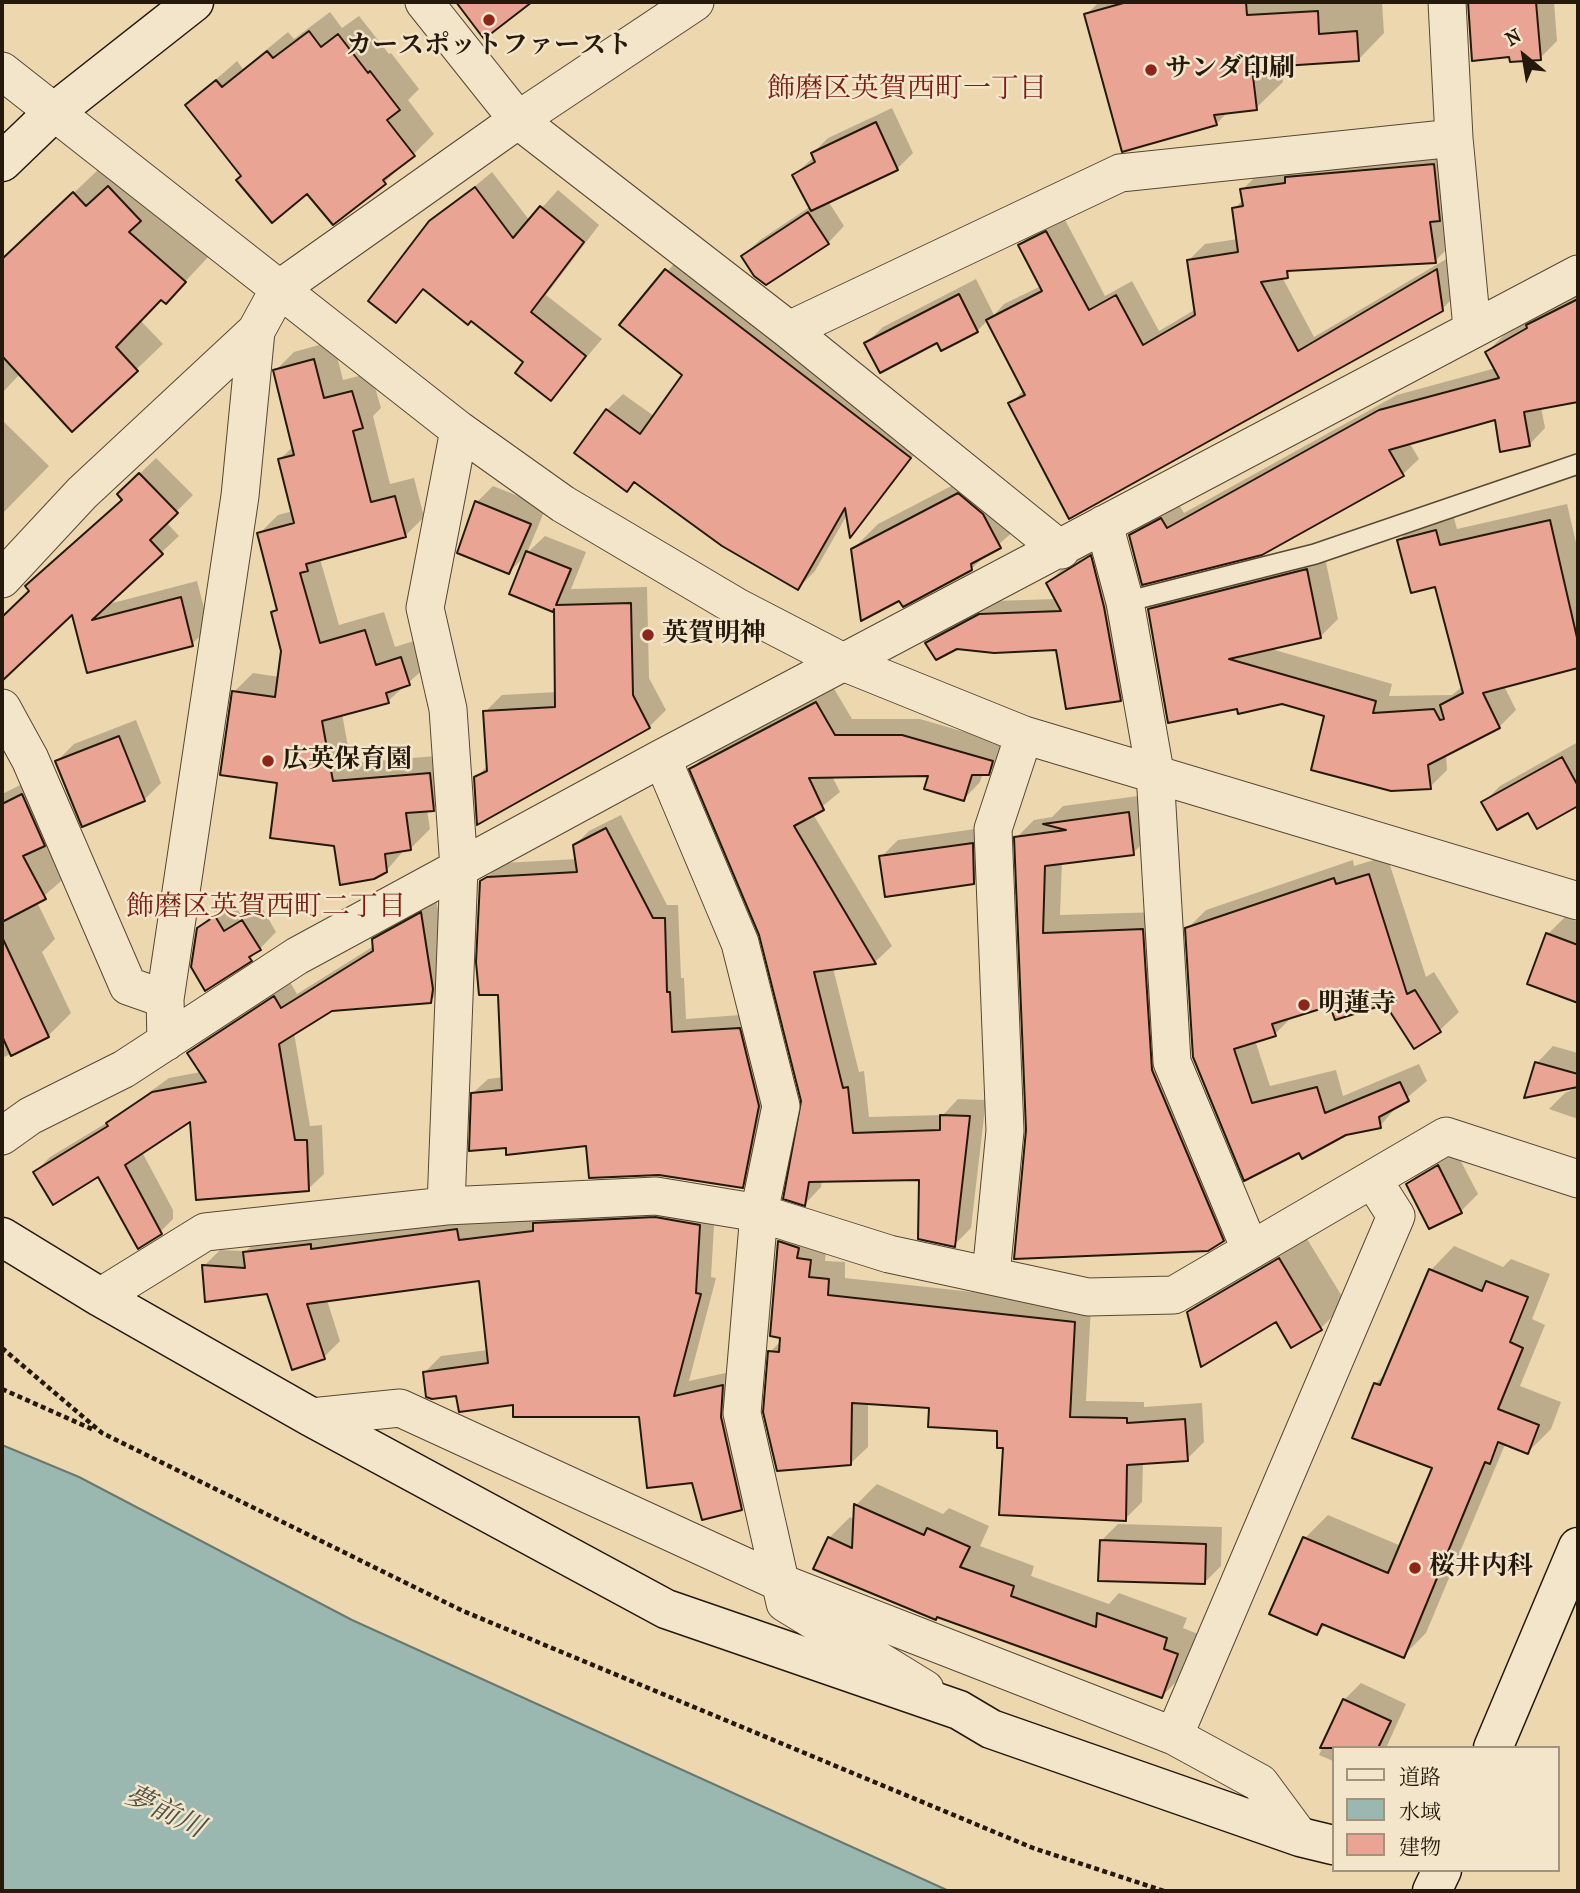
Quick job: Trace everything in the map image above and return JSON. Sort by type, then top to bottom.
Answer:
[{"type":"street","points":[[2,162],[53,113],[194,2]]},
{"type":"street","points":[[424,2],[518,120],[789,330],[1061,550]]},
{"type":"street","points":[[2,579],[82,493],[256,331],[279,289],[518,120],[695,2]]},
{"type":"street","points":[[1447,2],[1454,138],[1472,328]]},
{"type":"street","points":[[2,71],[459,430],[563,504],[636,550],[843,662],[1024,735],[1155,772],[1578,901]]},
{"type":"street","points":[[789,330],[1121,173],[1454,138]]},
{"type":"street","points":[[2,1136],[30,1116],[124,1069],[297,956],[459,867],[1578,274]]},
{"type":"street","points":[[166,1042],[165,999],[240,496],[256,331]]},
{"type":"street","points":[[446,1206],[459,867],[449,709],[425,608],[459,430]]},
{"type":"street","points":[[1104,524],[1125,602],[1155,772],[1172,1062],[1250,1249]]},
{"type":"street","points":[[2,708],[30,759],[128,986],[165,999]]},
{"type":"street","points":[[991,1275],[1005,1130],[993,830],[1024,735]]},
{"type":"street","points":[[662,758],[740,943],[781,1105],[759,1213],[743,1413],[785,1603],[990,1728],[1317,1841]]},
{"type":"street","points":[[100,1297],[205,1232],[446,1206],[656,1196],[759,1213],[889,1254],[1088,1297],[1174,1295],[1446,1136],[1578,1179]]},
{"type":"street","points":[[1174,1737],[1396,1216],[1373,1180]]},
{"type":"street","points":[[2,1237],[100,1297],[311,1418],[666,1609],[959,1710]]},
{"type":"street","points":[[311,1418],[400,1408],[779,1582],[1174,1737],[1260,1783],[1317,1841]]},
{"type":"street","points":[[1494,1746],[1578,1547]]},
{"type":"street","points":[[1432,1891],[1440,1872]]},
{"type":"lane","points":[[1125,602],[1315,554],[1578,464]]},
{"type":"path","points":[[2,1348],[102,1433]]},
{"type":"path","points":[[2,1389],[102,1433],[463,1611],[1033,1848],[1164,1891]]},
{"type":"water","name":"夢前川","points":[[2,1445],[79,1477],[352,1620],[949,1891],[2,1891]]},
{"type":"building","name":"カースポットファースト","points":[[456,2],[532,2],[484,39]]},
{"type":"building","points":[[1127,2],[1246,2],[1247,15],[1318,11],[1319,34],[1357,31],[1359,61],[1252,68],[1257,110],[1214,115],[1217,125],[1122,152],[1084,14]]},
{"type":"building","points":[[1468,2],[1536,2],[1541,60],[1510,62],[1509,57],[1472,61]]},
{"type":"building","points":[[309,31],[321,47],[338,34],[368,73],[370,71],[400,110],[387,120],[415,156],[383,180],[386,184],[333,225],[307,194],[272,223],[236,180],[241,176],[185,105],[216,80],[222,87],[267,51],[273,58]]},
{"type":"building","points":[[876,122],[898,170],[811,211],[792,175],[815,162],[811,153]]},
{"type":"building","points":[[1434,164],[1440,221],[1430,222],[1436,263],[1287,271],[1288,278],[1261,282],[1298,351],[1437,269],[1443,311],[1069,519],[1008,403],[1025,395],[986,320],[1042,291],[1018,245],[1046,231],[1089,310],[1116,295],[1143,345],[1195,315],[1187,260],[1238,252],[1232,208],[1243,206],[1240,189],[1285,183],[1285,177]]},
{"type":"building","points":[[108,186],[141,221],[129,232],[186,282],[166,304],[161,300],[116,347],[138,371],[72,432],[2,356],[2,259],[73,192],[86,206]]},
{"type":"building","points":[[475,187],[513,238],[540,206],[584,242],[531,312],[586,356],[551,401],[515,373],[523,362],[471,321],[468,325],[423,289],[396,323],[368,301],[429,221]]},
{"type":"building","points":[[808,212],[829,244],[766,285],[754,276],[741,256]]},
{"type":"building","points":[[665,269],[911,458],[850,538],[845,508],[798,590],[722,546],[634,482],[627,492],[574,453],[606,409],[640,434],[682,375],[619,325]]},
{"type":"building","points":[[959,294],[978,332],[941,351],[937,343],[880,373],[864,343]]},
{"type":"building","points":[[1578,299],[1578,402],[1524,412],[1530,446],[1500,452],[1495,420],[1389,450],[1404,476],[1262,555],[1142,585],[1129,535],[1161,518],[1167,528],[1379,410],[1499,378],[1485,352],[1527,328],[1526,325]]},
{"type":"building","points":[[314,359],[324,398],[352,391],[363,428],[353,431],[371,502],[395,496],[406,537],[306,564],[308,571],[300,573],[320,643],[365,630],[376,665],[401,657],[410,685],[386,693],[389,703],[322,721],[333,781],[430,773],[434,811],[406,813],[411,850],[385,854],[387,872],[374,879],[340,885],[334,846],[270,838],[277,783],[220,775],[232,691],[275,697],[281,651],[271,612],[277,610],[257,533],[294,523],[278,459],[294,455],[273,370]]},
{"type":"building","points":[[139,473],[178,513],[150,540],[163,554],[92,620],[181,597],[193,646],[87,673],[72,615],[2,681],[2,617],[29,591],[25,586],[122,500],[117,494]]},
{"type":"building","points":[[958,493],[983,514],[1001,548],[971,564],[972,570],[903,607],[899,601],[861,621],[851,549]]},
{"type":"building","points":[[475,501],[531,524],[509,574],[457,553]]},
{"type":"building","points":[[1550,520],[1578,642],[1578,668],[1483,693],[1500,728],[1428,765],[1431,789],[1391,791],[1311,770],[1324,716],[1282,704],[1238,714],[1237,709],[1168,723],[1148,609],[1307,569],[1321,638],[1229,659],[1376,701],[1373,713],[1434,709],[1440,720],[1444,719],[1440,705],[1463,693],[1435,587],[1411,593],[1397,540],[1436,530],[1440,545]]},
{"type":"building","points":[[526,551],[571,569],[556,605],[631,603],[633,695],[650,728],[477,825],[474,777],[487,771],[483,711],[555,707],[554,609],[553,612],[509,594]]},
{"type":"building","points":[[1091,555],[1104,607],[1121,701],[1066,709],[1056,650],[994,653],[957,649],[936,660],[925,643],[979,614],[1061,611],[1046,583]]},
{"type":"building","points":[[816,702],[835,735],[902,735],[993,761],[989,775],[972,775],[964,801],[924,789],[928,776],[809,778],[824,810],[794,826],[876,964],[814,972],[843,1088],[848,1087],[853,1133],[940,1130],[940,1115],[970,1116],[955,1247],[918,1239],[919,1180],[809,1182],[805,1206],[783,1199],[801,1101],[759,935],[689,769]]},
{"type":"building","points":[[119,736],[145,801],[82,827],[55,761]]},
{"type":"building","points":[[1562,757],[1578,786],[1578,806],[1537,829],[1528,813],[1497,830],[1481,802]]},
{"type":"building","points":[[22,794],[45,846],[23,856],[46,899],[2,922],[2,804]]},
{"type":"building","points":[[1129,812],[1134,855],[1045,866],[1043,933],[1143,929],[1152,1070],[1224,1241],[1208,1251],[1014,1259],[1026,1130],[1014,837],[1066,830],[1043,824]]},
{"type":"building","points":[[606,828],[653,918],[665,918],[667,992],[670,992],[672,1032],[740,1028],[759,1106],[743,1188],[659,1175],[589,1178],[586,1146],[506,1155],[506,1148],[469,1151],[471,1093],[502,1090],[498,995],[479,995],[476,962],[480,881],[487,877],[577,872],[573,845]]},
{"type":"building","points":[[973,843],[974,884],[885,897],[879,856]]},
{"type":"building","points":[[1369,874],[1407,994],[1415,990],[1441,1032],[1414,1049],[1387,1007],[1396,1001],[1335,1020],[1330,1006],[1272,1024],[1276,1036],[1234,1049],[1252,1103],[1317,1087],[1325,1113],[1400,1082],[1409,1101],[1379,1117],[1381,1128],[1346,1135],[1302,1159],[1299,1153],[1244,1181],[1193,1057],[1185,928],[1334,878],[1336,884]]},
{"type":"building","points":[[421,912],[433,989],[431,1003],[332,1011],[279,1044],[295,1140],[307,1140],[309,1191],[196,1200],[190,1122],[125,1165],[162,1234],[138,1249],[98,1177],[53,1205],[33,1172],[108,1126],[106,1123],[152,1092],[206,1082],[187,1053],[274,996],[281,1008],[373,951],[372,939]]},
{"type":"building","points":[[215,916],[224,931],[242,920],[261,950],[249,957],[252,961],[205,991],[191,967],[197,928]]},
{"type":"building","points":[[1546,933],[1578,945],[1578,1003],[1527,984]]},
{"type":"building","points":[[2,937],[49,1037],[11,1056],[2,1036]]},
{"type":"building","points":[[1535,1062],[1578,1074],[1578,1087],[1524,1098]]},
{"type":"building","points":[[1438,1165],[1462,1213],[1429,1229],[1406,1184]]},
{"type":"building","points":[[655,1217],[700,1225],[696,1293],[701,1294],[674,1396],[723,1385],[721,1417],[742,1510],[702,1520],[692,1483],[647,1488],[639,1417],[513,1417],[513,1405],[459,1412],[456,1396],[432,1399],[426,1397],[423,1372],[488,1363],[479,1281],[307,1304],[325,1359],[292,1370],[267,1294],[205,1302],[202,1265],[245,1268],[243,1252],[311,1244],[311,1249],[457,1229],[459,1240],[533,1231],[533,1223]]},
{"type":"building","points":[[778,1241],[799,1248],[797,1258],[811,1260],[809,1277],[829,1279],[828,1295],[1075,1322],[1070,1417],[1127,1418],[1127,1423],[1185,1419],[1188,1461],[1127,1465],[1126,1521],[999,1515],[1003,1448],[997,1448],[997,1431],[928,1427],[929,1408],[852,1403],[851,1465],[777,1471],[763,1412],[768,1351],[779,1352],[780,1338],[770,1336]]},
{"type":"building","points":[[1279,1258],[1322,1330],[1291,1348],[1276,1322],[1201,1367],[1187,1312]]},
{"type":"building","points":[[1429,1269],[1482,1291],[1486,1281],[1528,1297],[1510,1342],[1523,1348],[1498,1409],[1539,1425],[1528,1454],[1498,1442],[1490,1464],[1485,1462],[1404,1658],[1322,1624],[1317,1635],[1269,1614],[1303,1537],[1388,1573],[1432,1468],[1352,1438],[1374,1383],[1380,1385]]},
{"type":"building","points":[[854,1504],[924,1535],[927,1528],[970,1547],[960,1567],[1014,1586],[1011,1596],[1096,1627],[1097,1613],[1167,1638],[1164,1649],[1178,1654],[1162,1698],[937,1617],[936,1620],[813,1569],[828,1537],[852,1548]]},
{"type":"building","points":[[1100,1540],[1206,1544],[1205,1584],[1098,1581]]},
{"type":"building","points":[[1343,1699],[1391,1721],[1379,1746],[1320,1748]]},
{"type":"place","name":"カースポットファースト","points":[[489,20]]},
{"type":"place","name":"サンダ印刷","points":[[1151,70]]},
{"type":"place","name":"英賀明神","points":[[648,635]]},
{"type":"place","name":"広英保育園","points":[[268,761]]},
{"type":"place","name":"明蓮寺","points":[[1304,1005]]},
{"type":"place","name":"桜井内科","points":[[1415,1568]]},
{"type":"district","name":"飾磨区英賀西町一丁目","points":[[907,90]]},
{"type":"district","name":"飾磨区英賀西町二丁目","points":[[266,908]]}]
